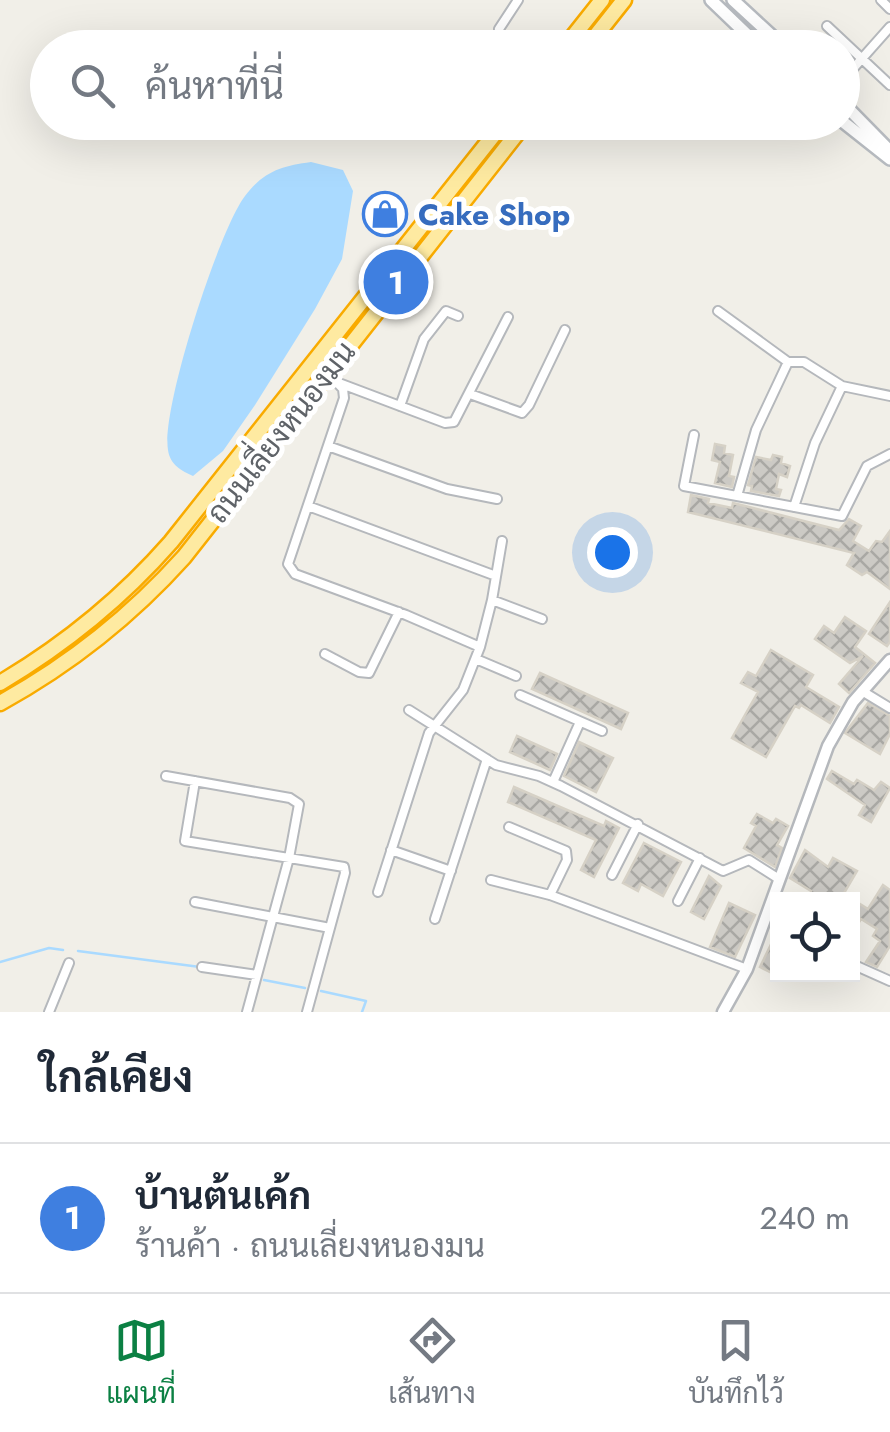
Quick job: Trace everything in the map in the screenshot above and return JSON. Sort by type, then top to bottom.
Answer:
[{"type":"highway","points":[[578,30],[602,0]]},
{"type":"highway","points":[[600,30],[624,0]]},
{"type":"highway","name":"ถนนเลี่ยงหนองมน","points":[[0,684],[30,666],[138,580],[490,140]]},
{"type":"highway","name":"ถนนเลี่ยงหนองมน","points":[[0,704],[76,656],[152,593],[332,377],[512,140]]},
{"type":"main road","points":[[711,0],[743,30]]},
{"type":"main road","points":[[734,0],[766,30]]},
{"type":"main road","points":[[860,120],[890,151]]},
{"type":"main road","points":[[860,135],[890,159]]},
{"type":"street","points":[[499,29],[518,0]]},
{"type":"street","points":[[880,0],[890,9]]},
{"type":"street","points":[[826,26],[830,30]]},
{"type":"street","points":[[860,62],[890,27]]},
{"type":"street","points":[[860,56],[890,85]]},
{"type":"street","points":[[718,311],[788,362],[804,362],[842,386],[890,396]]},
{"type":"street","points":[[400,406],[424,339],[446,312],[458,316]]},
{"type":"street","points":[[332,377],[450,424],[457,419],[508,318]]},
{"type":"street","points":[[470,394],[522,413],[530,405],[566,330]]},
{"type":"street","points":[[736,496],[756,430],[788,362]]},
{"type":"street","points":[[332,377],[343,389],[344,398],[288,564],[296,574],[399,612],[480,648]]},
{"type":"street","points":[[794,507],[815,443],[842,386]]},
{"type":"street","points":[[694,435],[684,486],[842,516],[866,466],[890,454]]},
{"type":"street","points":[[328,446],[446,488],[497,499]]},
{"type":"street","points":[[308,506],[496,576]]},
{"type":"street","points":[[378,892],[433,724],[463,690],[480,648],[502,541]]},
{"type":"street","points":[[492,600],[542,619]]},
{"type":"street","points":[[325,654],[359,672],[369,673],[399,612]]},
{"type":"street","points":[[476,658],[516,676]]},
{"type":"street","points":[[723,1012],[746,969],[828,746],[843,716],[888,666]]},
{"type":"street","points":[[862,691],[890,708]]},
{"type":"street","points":[[520,695],[602,731]]},
{"type":"street","points":[[409,710],[487,759],[553,782],[723,871],[749,860],[779,879]]},
{"type":"street","points":[[553,782],[580,722]]},
{"type":"street","points":[[436,919],[487,759]]},
{"type":"street","points":[[166,776],[296,802],[300,808],[247,1012]]},
{"type":"street","points":[[195,781],[184,841],[344,867],[307,1012]]},
{"type":"street","points":[[612,875],[638,824]]},
{"type":"street","points":[[508,827],[566,851],[566,860],[550,895]]},
{"type":"street","points":[[391,850],[451,871]]},
{"type":"street","points":[[678,901],[700,858]]},
{"type":"street","points":[[491,880],[550,895],[746,969]]},
{"type":"street","points":[[195,902],[330,928]]},
{"type":"street","points":[[764,920],[770,923]]},
{"type":"street","points":[[49,1012],[68,963]]},
{"type":"street","points":[[202,967],[257,975]]},
{"type":"street","points":[[860,968],[890,981]]},
{"type":"water","points":[[311,162],[343,170],[353,191],[342,259],[255,405],[223,451],[193,476],[171,460],[168,429],[182,361],[207,280],[234,215],[252,188],[274,171]]},
{"type":"building","points":[[715,444],[725,446],[724,453],[733,455],[729,476],[734,477],[732,487],[715,483],[720,462],[712,460]]},
{"type":"building","points":[[773,455],[782,457],[781,463],[790,466],[787,477],[779,474],[779,496],[751,491],[752,486],[748,485],[756,457],[771,460]]},
{"type":"building","points":[[691,495],[709,499],[708,503],[732,508],[733,503],[839,530],[849,519],[861,526],[853,541],[869,551],[890,531],[890,589],[867,572],[862,575],[847,565],[854,553],[688,512]]},
{"type":"building","points":[[890,602],[890,642],[887,646],[869,634]]},
{"type":"building","points":[[845,617],[866,631],[855,647],[875,663],[849,693],[839,684],[863,656],[850,663],[815,639],[824,626],[834,633]]},
{"type":"building","points":[[771,650],[813,675],[806,687],[839,707],[830,723],[801,705],[795,706],[766,757],[732,738],[758,692],[741,683],[748,672],[756,676]]},
{"type":"building","points":[[540,673],[628,713],[621,729],[532,689]]},
{"type":"building","points":[[868,703],[890,716],[890,734],[880,754],[845,733]]},
{"type":"building","points":[[517,736],[557,754],[550,770],[510,752]]},
{"type":"building","points":[[579,742],[613,758],[596,792],[564,776]]},
{"type":"building","points":[[832,771],[874,790],[881,782],[890,788],[871,822],[859,815],[865,805],[827,779]]},
{"type":"building","points":[[514,787],[604,826],[606,821],[619,828],[594,877],[581,870],[596,840],[508,802]]},
{"type":"building","points":[[757,814],[788,826],[777,845],[782,848],[775,867],[744,848],[756,826],[751,823]]},
{"type":"building","points":[[644,843],[681,862],[663,896],[641,884],[638,891],[623,883]]},
{"type":"building","points":[[805,850],[828,867],[833,858],[857,871],[845,892],[810,892],[790,878]]},
{"type":"building","points":[[709,876],[721,886],[704,919],[691,912]]},
{"type":"building","points":[[883,885],[890,890],[890,946],[877,967],[866,962],[880,941],[873,936],[877,929],[860,921],[860,904],[868,909]]},
{"type":"building","points":[[729,903],[755,915],[735,957],[710,947]]},
{"type":"building","points":[[770,946],[770,972],[760,967]]},
{"type":"waterway","points":[[0,962],[49,948],[63,950]]},
{"type":"waterway","points":[[78,951],[200,967]]},
{"type":"waterway","points":[[264,980],[305,988]]},
{"type":"waterway","points":[[321,991],[366,1001],[362,1012]]},
{"type":"place","name":"Cake Shop","points":[[385,214]]},
{"type":"place","name":"บ้านต้นเค้ก","points":[[396,282]]}]
